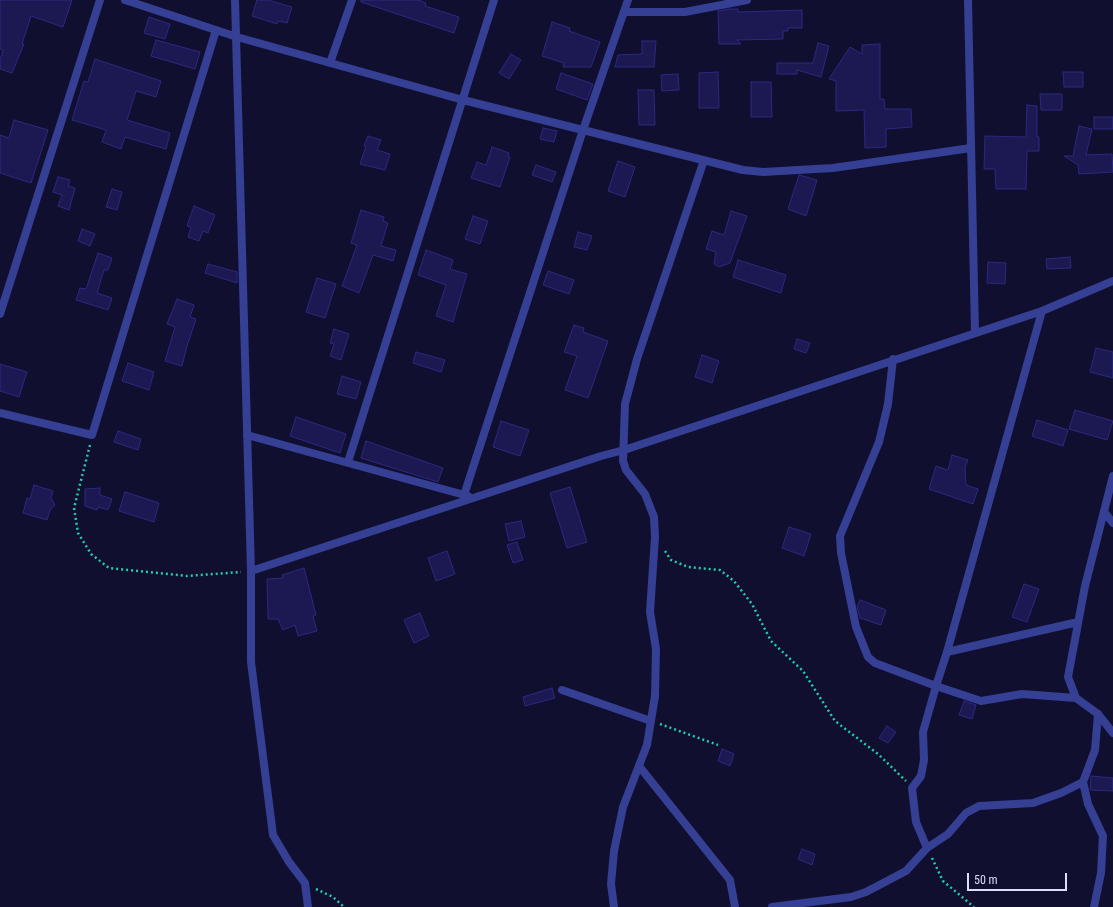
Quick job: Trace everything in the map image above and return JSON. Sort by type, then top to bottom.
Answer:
[{"type":"street","points":[[0,314],[100,0]]},
{"type":"street","points":[[125,0],[237,37],[463,100],[743,170],[832,168],[971,148]]},
{"type":"street","points":[[235,0],[251,571],[251,662],[273,835],[289,862],[305,883],[308,907]]},
{"type":"street","points":[[330,63],[352,0]]},
{"type":"street","points":[[348,462],[494,0]]},
{"type":"street","points":[[464,495],[583,130],[628,0]]},
{"type":"street","points":[[625,12],[685,12],[747,0]]},
{"type":"street","points":[[968,0],[975,333]]},
{"type":"street","points":[[0,413],[92,435],[216,30]]},
{"type":"street","points":[[614,907],[610,884],[614,851],[623,807],[647,745],[655,696],[656,649],[650,612],[655,537],[654,517],[645,494],[626,470],[623,461],[626,404],[630,386],[704,160]]},
{"type":"street","points":[[251,571],[624,450],[1042,311],[1113,281]]},
{"type":"street","points":[[927,848],[916,822],[912,788],[920,776],[924,760],[923,732],[936,686],[948,652],[1042,311]]},
{"type":"street","points":[[894,359],[888,404],[879,442],[840,536],[841,553],[856,627],[868,657],[875,663],[981,701],[1022,694],[1076,698],[1098,714],[1113,734]]},
{"type":"street","points":[[247,435],[474,498]]},
{"type":"street","points":[[1076,698],[1068,677],[1085,586],[1105,513],[1113,476]]},
{"type":"street","points":[[1105,513],[1113,524]]},
{"type":"street","points":[[948,652],[1078,622]]},
{"type":"street","points":[[562,690],[651,721]]},
{"type":"street","points":[[1094,907],[1101,873],[1103,854],[1102,836],[1088,804],[1083,782],[1095,750],[1098,714]]},
{"type":"street","points":[[639,766],[730,880],[735,907]]},
{"type":"street","points":[[772,907],[851,897],[866,892],[906,871],[927,848],[948,834],[966,813],[979,806],[1034,803],[1061,793],[1083,782]]},
{"type":"path","points":[[92,435],[74,508],[78,534],[90,554],[109,568],[186,576],[251,571]]},
{"type":"path","points":[[655,537],[671,560],[688,567],[720,570],[734,581],[752,604],[771,641],[803,671],[835,721],[878,754],[912,788]]},
{"type":"path","points":[[651,721],[718,745]]},
{"type":"path","points":[[927,848],[944,881],[974,907]]},
{"type":"path","points":[[305,883],[333,897],[344,907]]},
{"type":"building","points":[[0,0],[72,0],[63,27],[31,16],[22,44],[24,44],[12,73],[0,69],[0,60],[3,50],[0,49]]},
{"type":"building","points":[[257,0],[268,0],[292,7],[287,23],[278,21],[277,24],[252,16]]},
{"type":"building","points":[[361,0],[418,0],[426,3],[425,6],[459,17],[454,33],[361,2]]},
{"type":"building","points":[[738,9],[738,12],[802,10],[802,28],[788,28],[788,31],[783,31],[783,39],[737,40],[741,44],[719,44],[718,11]]},
{"type":"building","points":[[149,17],[170,24],[165,39],[144,33]]},
{"type":"building","points":[[552,22],[570,28],[569,31],[600,42],[591,67],[563,67],[564,63],[542,56]]},
{"type":"building","points":[[156,40],[200,52],[195,69],[151,56]]},
{"type":"building","points":[[642,41],[656,41],[654,67],[615,67],[618,55],[642,54]]},
{"type":"building","points":[[818,43],[829,46],[821,77],[797,70],[797,74],[777,74],[777,63],[813,63]]},
{"type":"building","points":[[880,44],[880,99],[884,99],[885,109],[911,109],[912,127],[886,129],[886,147],[865,148],[864,110],[836,111],[836,81],[829,79],[850,47],[862,54],[862,45]]},
{"type":"building","points":[[511,54],[521,60],[509,79],[499,73]]},
{"type":"building","points":[[95,59],[161,81],[156,97],[136,91],[127,120],[170,133],[166,149],[125,137],[121,149],[102,142],[106,130],[72,120],[84,81],[88,82]]},
{"type":"building","points":[[718,72],[719,108],[699,108],[699,73]]},
{"type":"building","points":[[1063,72],[1083,72],[1083,87],[1064,87]]},
{"type":"building","points":[[561,73],[593,84],[587,100],[556,89]]},
{"type":"building","points":[[678,74],[679,90],[662,91],[661,75]]},
{"type":"building","points":[[751,82],[771,82],[772,117],[751,117]]},
{"type":"building","points":[[638,90],[654,90],[655,125],[639,125]]},
{"type":"building","points":[[1040,94],[1062,94],[1062,110],[1041,110]]},
{"type":"building","points":[[1027,105],[1037,106],[1037,137],[1039,137],[1039,151],[1027,151],[1026,189],[996,189],[995,169],[984,169],[985,136],[1026,137]]},
{"type":"building","points":[[1094,117],[1113,117],[1113,129],[1094,129]]},
{"type":"building","points":[[14,120],[48,130],[31,183],[0,173],[0,135],[9,138]]},
{"type":"building","points":[[1079,126],[1092,129],[1086,155],[1112,154],[1113,172],[1079,174],[1078,165],[1064,156],[1073,156]]},
{"type":"building","points":[[543,128],[557,131],[554,142],[540,139]]},
{"type":"building","points":[[368,136],[381,140],[377,150],[390,154],[385,170],[360,164]]},
{"type":"building","points":[[492,147],[509,153],[508,157],[510,157],[500,187],[471,178],[477,162],[486,165]]},
{"type":"building","points":[[618,161],[635,167],[625,197],[608,191]]},
{"type":"building","points":[[536,165],[556,172],[552,182],[532,175]]},
{"type":"building","points":[[799,175],[817,180],[806,216],[788,209]]},
{"type":"building","points":[[58,177],[70,180],[68,186],[75,188],[69,210],[58,206],[62,195],[53,192]]},
{"type":"building","points":[[112,189],[122,192],[117,210],[106,207]]},
{"type":"building","points":[[194,206],[215,215],[208,233],[203,231],[199,241],[188,237],[191,227],[187,226]]},
{"type":"building","points":[[361,210],[384,217],[383,221],[388,223],[381,246],[396,250],[393,261],[373,255],[359,293],[342,286],[357,245],[351,243]]},
{"type":"building","points":[[731,211],[747,216],[730,263],[719,267],[714,264],[716,252],[706,249],[712,231],[724,235]]},
{"type":"building","points":[[473,216],[488,221],[480,244],[465,239]]},
{"type":"building","points":[[82,229],[95,234],[90,246],[78,241]]},
{"type":"building","points":[[578,232],[592,236],[587,250],[574,247]]},
{"type":"building","points":[[426,250],[453,260],[450,269],[467,274],[453,322],[436,316],[446,285],[418,275]]},
{"type":"building","points":[[98,253],[112,258],[108,270],[104,270],[97,293],[112,298],[108,310],[76,300],[80,288],[86,289]]},
{"type":"building","points":[[1070,257],[1071,268],[1047,269],[1046,259]]},
{"type":"building","points":[[738,260],[786,275],[781,293],[733,277]]},
{"type":"building","points":[[988,262],[1006,263],[1005,284],[987,283]]},
{"type":"building","points":[[208,264],[237,272],[237,283],[205,273]]},
{"type":"building","points":[[548,271],[574,280],[569,294],[543,285]]},
{"type":"building","points":[[317,278],[336,284],[325,318],[306,312]]},
{"type":"building","points":[[177,299],[194,305],[190,317],[196,319],[182,366],[165,361],[175,327],[167,324]]},
{"type":"building","points":[[574,325],[584,328],[583,332],[608,341],[588,398],[565,390],[577,356],[564,352]]},
{"type":"building","points":[[334,329],[349,334],[341,360],[330,356],[334,344],[330,343]]},
{"type":"building","points":[[797,339],[810,343],[806,353],[794,349]]},
{"type":"building","points":[[1096,348],[1113,352],[1113,378],[1090,372]]},
{"type":"building","points":[[416,352],[445,360],[441,372],[413,363]]},
{"type":"building","points":[[702,355],[719,361],[712,383],[695,377]]},
{"type":"building","points":[[128,363],[154,372],[149,390],[122,381]]},
{"type":"building","points":[[0,364],[27,372],[19,397],[0,391]]},
{"type":"building","points":[[342,376],[361,382],[356,399],[337,394]]},
{"type":"building","points":[[1075,410],[1113,421],[1107,440],[1069,429]]},
{"type":"building","points":[[296,417],[346,434],[340,453],[290,436]]},
{"type":"building","points":[[1037,420],[1068,430],[1063,446],[1032,436]]},
{"type":"building","points":[[501,421],[529,430],[520,456],[493,447]]},
{"type":"building","points":[[118,431],[141,439],[138,450],[114,442]]},
{"type":"building","points":[[366,441],[443,468],[438,482],[361,458]]},
{"type":"building","points":[[952,455],[968,460],[965,467],[966,485],[978,489],[973,504],[929,489],[936,466],[948,470]]},
{"type":"building","points":[[34,485],[53,491],[51,498],[55,505],[50,510],[47,520],[23,513],[27,498],[30,499]]},
{"type":"building","points":[[570,487],[587,542],[567,548],[550,493]]},
{"type":"building","points":[[100,488],[100,495],[112,499],[108,510],[98,507],[97,510],[85,506],[85,489]]},
{"type":"building","points":[[125,492],[159,503],[154,522],[119,511]]},
{"type":"building","points":[[521,521],[525,537],[509,541],[505,524]]},
{"type":"building","points":[[789,527],[811,534],[804,556],[782,548]]},
{"type":"building","points":[[517,542],[523,560],[513,563],[507,545]]},
{"type":"building","points":[[447,551],[455,574],[436,581],[428,558]]},
{"type":"building","points":[[304,568],[316,615],[313,616],[317,631],[298,636],[295,625],[283,630],[278,619],[268,619],[267,579],[283,578],[282,575]]},
{"type":"building","points":[[1024,584],[1039,589],[1027,622],[1012,617]]},
{"type":"building","points":[[860,600],[886,610],[881,625],[860,618],[857,607]]},
{"type":"building","points":[[420,613],[429,636],[414,643],[404,620]]},
{"type":"building","points":[[552,688],[555,698],[525,706],[523,697]]},
{"type":"building","points":[[964,701],[976,705],[972,719],[959,715]]},
{"type":"building","points":[[887,726],[896,732],[888,743],[879,738]]},
{"type":"building","points":[[722,749],[734,754],[730,766],[718,761]]},
{"type":"building","points":[[1091,776],[1113,778],[1113,791],[1090,790]]},
{"type":"building","points":[[802,849],[815,854],[812,865],[798,859]]}]
